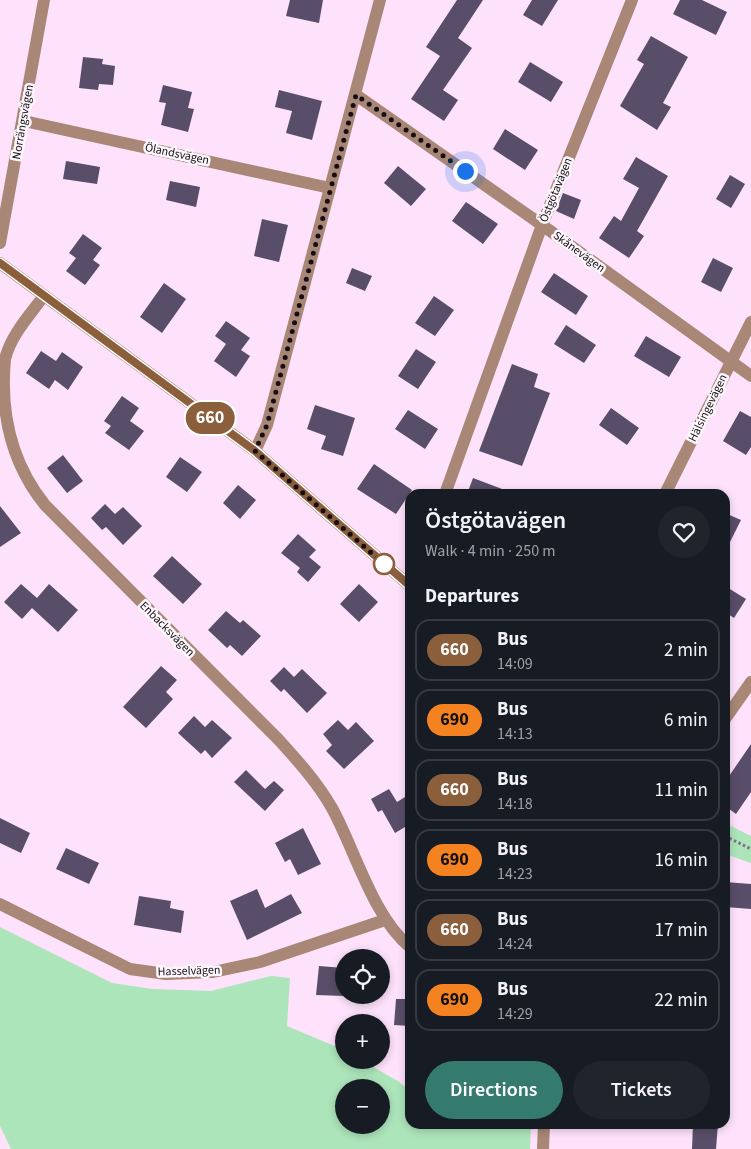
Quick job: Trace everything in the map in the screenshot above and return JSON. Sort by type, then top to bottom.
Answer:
[{"type":"street","name":"Norrängsvägen","points":[[0,243],[24,121],[44,0]]},
{"type":"street","points":[[255,451],[267,425],[380,0]]},
{"type":"street","name":"Östgötavägen","points":[[447,489],[542,225],[632,0]]},
{"type":"street","name":"Skånevägen","points":[[356,95],[542,225],[751,376]]},
{"type":"street","name":"Ölandsvägen","points":[[24,121],[330,188]]},
{"type":"street","points":[[0,263],[43,297],[255,451],[405,582]]},
{"type":"street","name":"Enbacksvägen","points":[[43,297],[19,328],[5,358],[1,383],[1,409],[6,438],[23,475],[45,506],[278,739],[313,777],[333,809],[386,920],[405,941]]},
{"type":"street","name":"Hälsingevägen","points":[[668,489],[751,322]]},
{"type":"street","points":[[730,713],[751,682]]},
{"type":"street","name":"Hasselvägen","points":[[0,904],[12,908],[97,954],[130,969],[166,974],[213,972],[260,962],[386,920]]},
{"type":"street","points":[[543,1149],[544,1129]]},
{"type":"path","points":[[730,838],[751,849]]},
{"type":"green space","points":[[730,826],[751,836],[751,863],[730,856]]},
{"type":"green space","points":[[0,927],[112,983],[153,989],[211,991],[271,976],[290,978],[287,1026],[335,1046],[335,1069],[377,1069],[405,1087],[405,1129],[531,1129],[530,1149],[11,1149],[0,1126]]},
{"type":"building","points":[[290,0],[323,0],[319,23],[286,16]]},
{"type":"building","points":[[457,0],[483,0],[458,38],[472,48],[443,90],[458,100],[444,121],[411,99],[440,56],[426,47]]},
{"type":"building","points":[[532,0],[558,0],[542,26],[523,15]]},
{"type":"building","points":[[680,0],[702,0],[727,12],[716,35],[673,14]]},
{"type":"building","points":[[651,36],[688,57],[663,103],[671,107],[657,130],[620,106],[644,64],[637,60]]},
{"type":"building","points":[[83,57],[103,59],[102,64],[115,66],[113,85],[99,84],[98,90],[79,88]]},
{"type":"building","points":[[530,62],[563,82],[551,102],[518,82]]},
{"type":"building","points":[[163,85],[192,92],[188,108],[194,109],[188,132],[161,125],[166,103],[159,102]]},
{"type":"building","points":[[279,90],[322,101],[312,140],[286,133],[292,111],[275,107]]},
{"type":"building","points":[[505,129],[538,150],[525,170],[493,149]]},
{"type":"building","points":[[636,157],[668,176],[637,231],[644,236],[629,258],[599,238],[614,216],[621,221],[639,188],[623,179]]},
{"type":"building","points":[[66,161],[100,167],[97,184],[63,179]]},
{"type":"building","points":[[398,166],[426,189],[411,206],[384,183]]},
{"type":"building","points":[[730,175],[745,184],[731,208],[716,199]]},
{"type":"building","points":[[170,181],[200,187],[196,207],[166,200]]},
{"type":"building","points":[[563,193],[581,200],[574,219],[556,211]]},
{"type":"building","points":[[466,202],[498,224],[483,244],[452,221]]},
{"type":"building","points":[[262,219],[288,225],[279,262],[254,256]]},
{"type":"building","points":[[83,234],[102,248],[93,260],[100,265],[85,285],[66,271],[76,258],[69,253]]},
{"type":"building","points":[[713,258],[733,268],[721,292],[701,282]]},
{"type":"building","points":[[352,268],[372,276],[365,291],[346,283]]},
{"type":"building","points":[[554,273],[588,296],[576,315],[541,292]]},
{"type":"building","points":[[164,283],[186,299],[162,333],[140,317]]},
{"type":"building","points":[[434,296],[454,310],[435,336],[415,323]]},
{"type":"building","points":[[226,321],[250,338],[241,350],[250,356],[236,377],[214,361],[226,344],[215,336]]},
{"type":"building","points":[[566,325],[596,345],[584,363],[554,344]]},
{"type":"building","points":[[646,336],[681,357],[669,377],[634,356]]},
{"type":"building","points":[[416,349],[436,362],[418,389],[398,376]]},
{"type":"building","points":[[41,351],[56,361],[62,352],[83,367],[68,390],[55,380],[49,389],[26,373]]},
{"type":"building","points":[[512,364],[538,374],[534,387],[550,393],[522,466],[479,451]]},
{"type":"building","points":[[122,396],[139,408],[130,421],[144,431],[129,450],[105,433],[111,426],[104,421]]},
{"type":"building","points":[[315,405],[355,418],[343,456],[321,449],[326,436],[307,429]]},
{"type":"building","points":[[611,408],[639,428],[627,445],[599,425]]},
{"type":"building","points":[[408,410],[438,429],[425,449],[395,429]]},
{"type":"building","points":[[740,411],[751,417],[751,447],[746,455],[723,441]]},
{"type":"building","points":[[63,455],[83,481],[67,493],[47,468]]},
{"type":"building","points":[[180,457],[202,472],[187,492],[166,477]]},
{"type":"building","points":[[374,464],[411,489],[405,489],[405,500],[396,514],[357,489]]},
{"type":"building","points":[[473,478],[502,489],[469,489]]},
{"type":"building","points":[[238,485],[256,500],[240,519],[223,503]]},
{"type":"building","points":[[105,504],[115,514],[123,507],[142,526],[123,545],[106,527],[102,530],[91,518]]},
{"type":"building","points":[[0,506],[21,533],[0,547]]},
{"type":"building","points":[[730,515],[741,520],[730,542]]},
{"type":"building","points":[[298,534],[316,550],[309,557],[321,567],[308,582],[297,572],[300,568],[281,553]]},
{"type":"building","points":[[172,556],[202,584],[183,604],[153,576]]},
{"type":"building","points":[[21,584],[37,598],[49,584],[78,610],[58,632],[32,608],[22,619],[4,602]]},
{"type":"building","points":[[359,584],[378,602],[359,622],[340,604]]},
{"type":"building","points":[[730,589],[746,599],[734,618],[730,615]]},
{"type":"building","points":[[226,611],[240,623],[243,620],[261,636],[242,656],[230,645],[227,648],[208,630]]},
{"type":"building","points":[[161,666],[177,680],[166,692],[173,699],[146,728],[123,707]]},
{"type":"building","points":[[284,667],[294,677],[302,669],[327,693],[307,713],[284,689],[281,692],[270,681]]},
{"type":"building","points":[[194,716],[205,727],[212,720],[232,738],[212,758],[205,750],[201,754],[178,733]]},
{"type":"building","points":[[338,720],[348,730],[356,722],[374,741],[344,769],[326,751],[332,745],[323,734]]},
{"type":"building","points":[[751,744],[751,792],[736,814],[730,810],[730,775]]},
{"type":"building","points":[[246,770],[265,789],[274,781],[284,790],[265,811],[234,782]]},
{"type":"building","points":[[389,789],[397,802],[405,797],[405,827],[395,833],[382,810],[378,812],[371,799]]},
{"type":"building","points":[[0,818],[30,833],[21,853],[0,843]]},
{"type":"building","points":[[303,828],[321,864],[298,875],[290,859],[285,862],[275,843]]},
{"type":"building","points":[[66,848],[99,863],[89,884],[56,869]]},
{"type":"building","points":[[730,882],[751,884],[751,909],[730,907]]},
{"type":"building","points":[[257,889],[265,908],[291,894],[302,913],[247,940],[230,901]]},
{"type":"building","points":[[139,896],[171,901],[170,908],[184,911],[181,933],[134,925]]},
{"type":"building","points":[[319,966],[335,967],[335,996],[316,995]]},
{"type":"building","points":[[396,999],[405,999],[405,1026],[394,1025]]},
{"type":"building","points":[[693,1129],[718,1129],[716,1149],[692,1149]]},
{"type":"bus line","name":"660","points":[[0,263],[43,297],[255,451],[405,582]]},
{"type":"route","points":[[384,564],[255,451],[267,425],[356,95],[465,171]]}]
